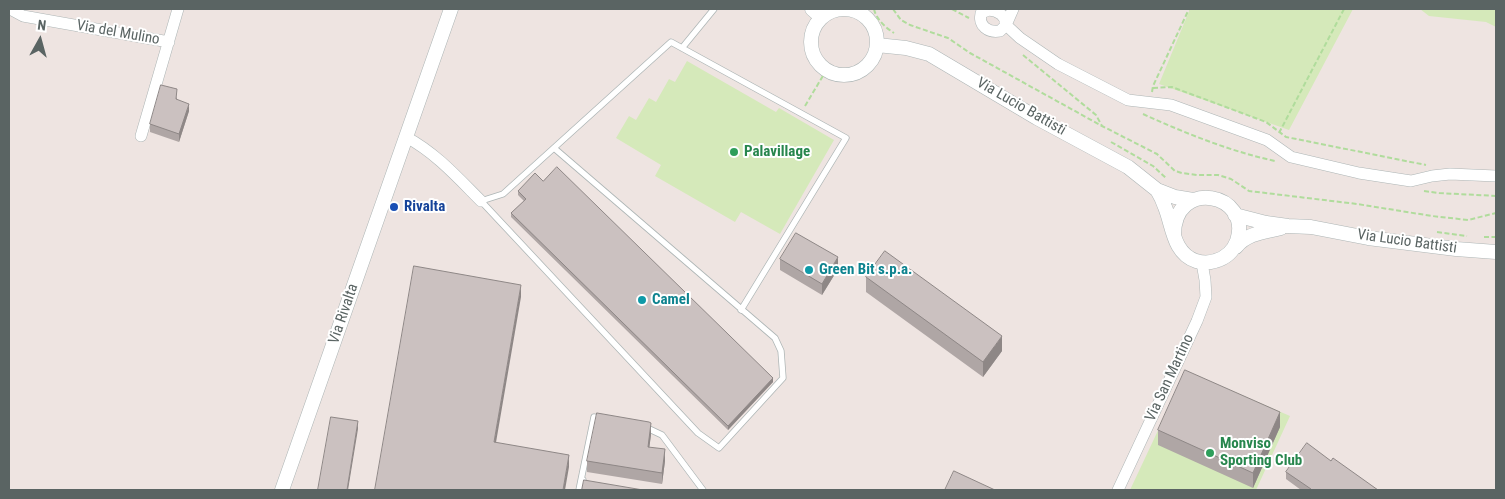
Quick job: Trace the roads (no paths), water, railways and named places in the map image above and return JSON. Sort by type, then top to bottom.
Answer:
[{"type":"street","name":"Via del Mulino","points":[[10,9],[23,16],[169,42]]},
{"type":"street","name":"Via del Mulino","points":[[141,136],[178,9]]},
{"type":"street","name":"Via Rivalta","points":[[282,490],[451,9]]},
{"type":"street","points":[[838,9],[859,10],[871,23],[876,33],[877,45],[873,57],[866,66],[857,72],[847,74],[834,73],[816,60],[812,49],[811,37],[817,13],[838,9]]},
{"type":"street","points":[[1013,9],[1006,25],[1000,31],[995,32],[986,29],[980,21],[983,10],[998,11],[1005,20],[1006,25],[1058,64],[1128,100],[1171,105],[1267,140],[1292,157],[1359,173],[1411,181],[1450,174],[1496,176]]},
{"type":"street","name":"Via Lucio Battisti","points":[[877,45],[906,48],[929,54],[1037,118],[1128,167],[1157,190],[1175,197],[1193,200],[1212,198],[1222,201],[1230,207],[1235,215],[1288,226],[1311,227],[1368,238],[1496,252]]},
{"type":"street","points":[[406,137],[421,144],[436,156],[481,201]]},
{"type":"street","name":"Via Lucio Battisti","points":[[1157,190],[1165,206],[1177,245],[1183,254],[1202,263],[1212,262],[1228,255],[1241,240],[1249,236],[1288,226]]},
{"type":"street","points":[[1174,235],[1174,224],[1177,214],[1193,200]]},
{"type":"street","points":[[1228,255],[1236,245],[1239,235],[1239,225],[1235,215]]},
{"type":"street","name":"Via San Martino","points":[[1118,490],[1197,321],[1206,297],[1202,263]]},
{"type":"lane","points":[[682,48],[714,9]]},
{"type":"lane","points":[[554,148],[741,310],[775,338],[781,351],[783,378],[719,448],[698,433],[481,201],[503,194],[671,42],[846,138],[741,310]]},
{"type":"lane","points":[[579,490],[594,417],[613,421]]},
{"type":"lane","points":[[641,427],[651,429],[662,435],[703,490]]},
{"type":"lane","points":[[581,480],[589,482]]},
{"type":"place","name":"Palavillage","points":[[734,152]]},
{"type":"place","name":"Rivalta","points":[[394,207]]},
{"type":"place","name":"Green Bit s.p.a.","points":[[809,270]]},
{"type":"place","name":"Camel","points":[[642,300]]},
{"type":"place","name":"Monviso Sporting Club","points":[[1210,453]]}]
